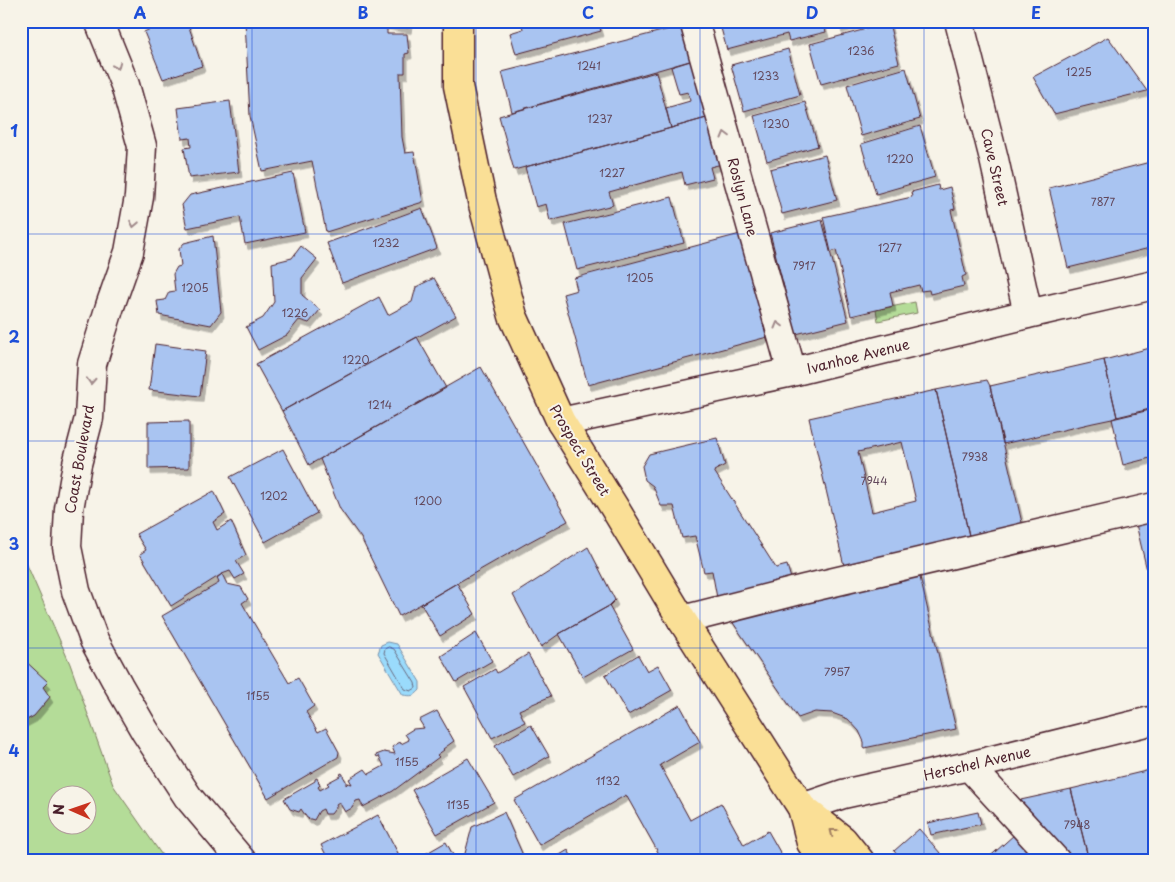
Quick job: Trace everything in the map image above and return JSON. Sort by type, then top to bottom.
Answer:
[{"type":"main road","name":"Prospect Street","points":[[458,21],[458,86],[482,201],[513,316],[561,422],[682,620],[792,791],[802,808],[812,843],[825,861]]},
{"type":"main road","name":"Prospect Street","points":[[802,808],[843,840],[860,861]]},
{"type":"street","name":"Coast Boulevard","points":[[99,21],[124,85],[142,146],[139,197],[129,252],[92,364],[89,418],[68,509],[67,547],[76,591],[94,640],[145,731],[188,797],[242,861]]},
{"type":"street","name":"Roslyn Lane","points":[[694,21],[792,372]]},
{"type":"street","name":"Cave Street","points":[[959,21],[994,159],[1028,314]]},
{"type":"street","name":"Ivanhoe Avenue","points":[[561,422],[792,372],[1154,285]]},
{"type":"street","points":[[682,620],[804,589],[1154,507]]},
{"type":"street","name":"Herschel Avenue","points":[[802,808],[844,794],[969,766],[1154,720]]},
{"type":"street","points":[[969,766],[1056,861]]},
{"type":"green space","points":[[915,302],[917,313],[878,321],[876,310]]},
{"type":"green space","points":[[21,551],[70,664],[113,785],[166,861],[21,861]]},
{"type":"water","points":[[388,642],[397,644],[420,682],[420,690],[414,695],[403,695],[378,653],[381,645]]},
{"type":"building","points":[[167,21],[187,21],[202,66],[163,79],[144,32]]},
{"type":"building","points":[[245,21],[333,21],[387,29],[387,34],[407,34],[409,53],[405,54],[405,73],[400,73],[402,137],[405,153],[414,152],[423,202],[326,232],[312,161],[262,171],[250,116]]},
{"type":"building","points":[[367,21],[409,21],[408,28]]},
{"type":"building","points":[[521,21],[598,21],[601,31],[516,54],[510,33],[523,29]]},
{"type":"building","points":[[719,21],[823,21],[826,32],[789,41],[787,34],[727,50]]},
{"type":"building","points":[[837,21],[863,21],[839,28]]},
{"type":"building","points":[[693,23],[700,58],[512,112],[502,72]]},
{"type":"building","points":[[889,23],[899,63],[821,84],[810,44]]},
{"type":"building","points":[[1108,37],[1147,91],[1054,114],[1033,77]]},
{"type":"building","points":[[788,49],[800,95],[744,111],[731,65]]},
{"type":"building","points":[[700,58],[717,115],[671,128],[666,108],[690,101],[688,92],[679,94],[671,67]]},
{"type":"building","points":[[906,68],[920,119],[861,136],[847,85]]},
{"type":"building","points":[[656,72],[671,128],[514,170],[499,116]]},
{"type":"building","points":[[230,101],[239,172],[189,178],[184,148],[191,147],[190,138],[182,139],[178,108]]},
{"type":"building","points":[[805,102],[818,146],[767,161],[754,116]]},
{"type":"building","points":[[717,115],[730,162],[710,167],[713,178],[685,185],[682,172],[609,192],[613,205],[550,221],[546,204],[536,207],[525,167]]},
{"type":"building","points":[[920,126],[935,177],[876,194],[861,144]]},
{"type":"building","points":[[825,155],[837,200],[782,214],[770,169]]},
{"type":"building","points":[[1154,161],[1154,247],[1068,268],[1049,188]]},
{"type":"building","points":[[293,173],[305,232],[245,244],[240,217],[187,228],[182,205],[190,195]]},
{"type":"building","points":[[938,185],[939,190],[950,187],[955,209],[951,210],[966,275],[962,277],[964,286],[930,294],[929,290],[921,291],[919,285],[890,292],[893,306],[851,316],[836,250],[831,252],[823,217],[912,197],[911,192]]},
{"type":"building","points":[[672,197],[684,243],[577,270],[565,224]]},
{"type":"building","points":[[422,208],[437,248],[342,283],[327,243]]},
{"type":"building","points":[[822,220],[848,321],[796,334],[770,233]]},
{"type":"building","points":[[744,233],[771,336],[588,385],[563,294],[577,290],[574,278]]},
{"type":"building","points":[[213,236],[221,312],[211,325],[159,315],[157,301],[165,300],[169,292],[175,291],[173,274],[177,267],[181,266],[179,249],[184,243]]},
{"type":"building","points":[[301,246],[317,259],[302,278],[302,295],[320,310],[309,323],[299,320],[287,335],[258,350],[246,327],[263,318],[274,302],[272,263],[292,258]]},
{"type":"building","points":[[434,278],[456,316],[282,411],[256,364],[379,297],[388,315],[412,302],[416,287]]},
{"type":"building","points":[[417,337],[446,388],[309,465],[282,411]]},
{"type":"building","points":[[155,344],[206,351],[200,396],[149,390]]},
{"type":"building","points":[[1154,347],[1154,408],[1117,417],[1104,360]]},
{"type":"building","points":[[1104,360],[1117,417],[1003,444],[990,386]]},
{"type":"building","points":[[481,367],[568,521],[399,616],[361,538],[340,509],[320,459]]},
{"type":"building","points":[[987,380],[1023,527],[970,540],[936,390]]},
{"type":"building","points":[[936,390],[970,540],[845,570],[809,418]],"holes":[[[902,442],[916,501],[872,512],[858,452]]]},
{"type":"building","points":[[1154,409],[1154,457],[1123,465],[1112,419]]},
{"type":"building","points":[[189,421],[189,468],[148,469],[148,422]]},
{"type":"building","points":[[717,438],[725,465],[714,471],[776,568],[787,565],[792,582],[717,598],[712,571],[704,572],[695,536],[682,538],[674,506],[661,506],[653,486],[645,480],[642,466],[649,454]]},
{"type":"building","points":[[283,449],[317,513],[265,542],[230,477]]},
{"type":"building","points":[[214,491],[225,514],[213,522],[217,530],[231,521],[246,555],[236,561],[244,574],[235,579],[230,571],[222,574],[171,606],[140,554],[146,550],[136,534]]},
{"type":"building","points":[[1154,519],[1154,600],[1136,524]]},
{"type":"building","points":[[588,547],[615,600],[609,606],[559,634],[541,647],[513,595]]},
{"type":"building","points":[[919,573],[956,729],[864,748],[864,742],[859,731],[848,719],[832,713],[815,712],[798,718],[729,617]]},
{"type":"building","points":[[222,574],[227,584],[241,587],[248,599],[242,603],[289,683],[298,678],[314,706],[306,712],[318,732],[326,728],[339,752],[338,757],[268,798],[162,616],[219,583],[217,578]]},
{"type":"building","points":[[457,583],[475,614],[440,636],[421,604]]},
{"type":"building","points":[[609,606],[633,649],[583,677],[559,634]]},
{"type":"building","points":[[476,633],[492,661],[456,682],[441,656]]},
{"type":"building","points":[[528,654],[551,696],[519,710],[525,722],[492,738],[464,687],[495,669],[497,673]]},
{"type":"building","points":[[638,655],[647,671],[658,665],[672,690],[628,715],[605,675]]},
{"type":"building","points":[[21,657],[48,682],[43,687],[50,697],[34,716],[21,723]]},
{"type":"building","points":[[680,705],[700,742],[660,765],[690,820],[721,803],[744,845],[768,831],[785,861],[663,861],[626,795],[539,845],[514,800]]},
{"type":"building","points":[[437,711],[454,741],[437,755],[439,757],[393,791],[363,807],[360,800],[356,801],[352,808],[345,812],[339,802],[331,814],[325,814],[323,809],[319,811],[314,820],[307,818],[301,809],[299,812],[290,809],[284,799],[317,778],[320,790],[329,785],[327,783],[340,776],[341,773],[346,781],[346,785],[348,783],[352,784],[349,779],[365,769],[369,774],[384,766],[379,756],[377,757],[376,755],[384,752],[395,754],[392,747],[400,742],[401,744],[409,740],[405,734],[413,729],[424,728],[419,720]]},
{"type":"building","points":[[531,725],[549,756],[513,777],[495,746]]},
{"type":"building","points":[[468,758],[494,802],[437,834],[412,790]]},
{"type":"building","points":[[1154,769],[1154,861],[1089,861],[1071,789]]},
{"type":"building","points":[[1071,789],[1089,861],[1071,861],[1016,801]]},
{"type":"building","points":[[504,812],[522,853],[520,861],[463,861],[472,827]]},
{"type":"building","points":[[978,812],[981,824],[931,835],[928,823]]},
{"type":"building","points":[[378,815],[400,857],[394,861],[329,861],[321,845]]},
{"type":"building","points":[[919,829],[947,861],[902,861],[894,851]]},
{"type":"building","points":[[1015,834],[1035,856],[1031,861],[985,861]]},
{"type":"building","points":[[446,842],[453,855],[442,861],[413,861]]},
{"type":"building","points":[[568,850],[574,861],[550,861]]}]
